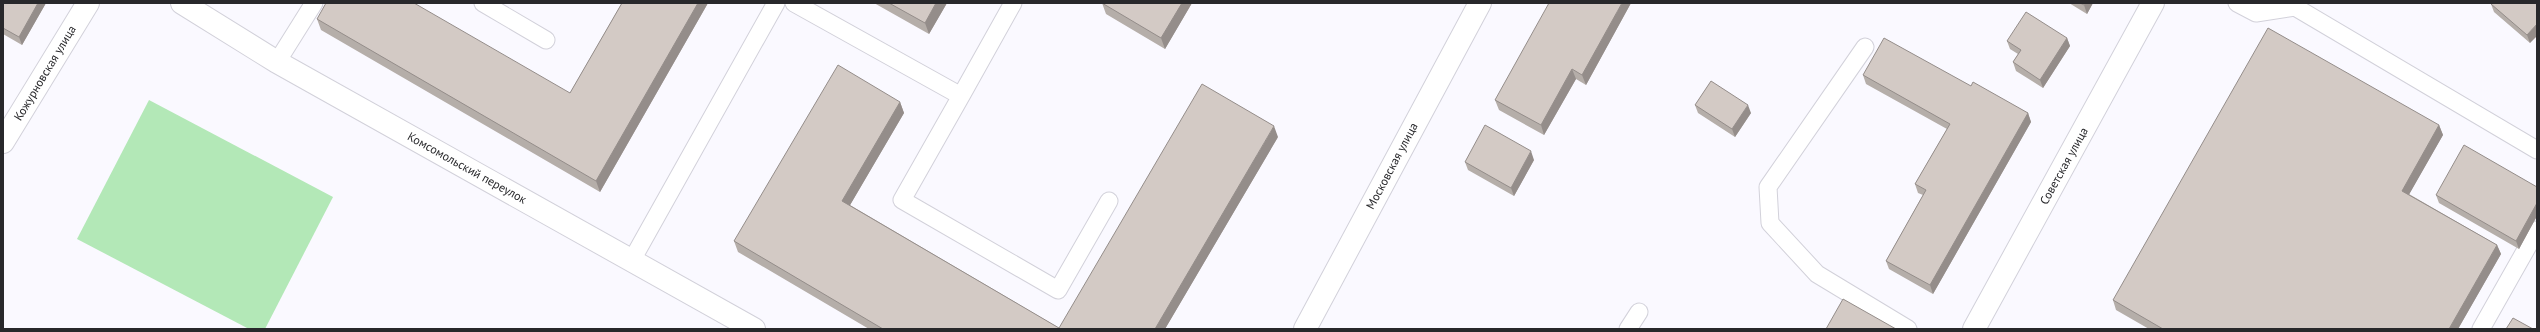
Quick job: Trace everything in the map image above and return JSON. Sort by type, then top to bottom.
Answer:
[{"type":"street","name":"Кожурновская улица","points":[[3,142],[88,3]]},
{"type":"street","name":"Комсомольский переулок","points":[[182,3],[277,62],[754,329]]},
{"type":"street","name":"Московская улица","points":[[1305,329],[1480,3]]},
{"type":"street","name":"Советская улица","points":[[1974,329],[2153,3]]},
{"type":"lane","points":[[277,62],[314,3]]},
{"type":"lane","points":[[483,3],[546,40]]},
{"type":"lane","points":[[632,260],[776,3]]},
{"type":"lane","points":[[794,3],[961,96]]},
{"type":"lane","points":[[1013,3],[902,200],[1058,290],[1109,201]]},
{"type":"lane","points":[[2237,3],[2256,13],[2295,7],[2537,150]]},
{"type":"lane","points":[[1865,47],[1768,187],[1770,223],[1816,274],[1908,329]]},
{"type":"lane","points":[[2481,329],[2537,230]]},
{"type":"lane","points":[[1628,329],[1639,312]]},
{"type":"green space","points":[[149,100],[333,197],[265,329],[249,329],[77,239]]},
{"type":"building","points":[[3,3],[38,3],[19,37],[3,28]]},
{"type":"building","points":[[326,3],[414,3],[570,93],[622,3],[698,3],[596,181],[317,19]]},
{"type":"building","points":[[889,3],[936,3],[925,23]]},
{"type":"building","points":[[1102,3],[1182,3],[1161,38]]},
{"type":"building","points":[[1549,3],[1622,3],[1582,75],[1572,69],[1541,125],[1495,100]]},
{"type":"building","points":[[2537,3],[2537,24],[2527,35],[2491,4]]},
{"type":"building","points":[[2026,12],[2067,38],[2040,80],[2013,62],[2021,50],[2007,41]]},
{"type":"building","points":[[2268,28],[2439,125],[2402,191],[2497,245],[2449,329],[2163,329],[2113,300]]},
{"type":"building","points":[[1884,38],[1971,86],[1973,82],[2028,113],[1930,285],[1886,261],[1926,190],[1915,184],[1950,124],[1863,75]]},
{"type":"building","points":[[838,65],[900,102],[842,201],[1059,328],[1202,84],[1274,126],[1155,329],[883,329],[734,241]]},
{"type":"building","points":[[1711,81],[1748,105],[1732,129],[1695,105]]},
{"type":"building","points":[[1485,125],[1531,151],[1511,188],[1465,162]]},
{"type":"building","points":[[2464,145],[2537,187],[2537,203],[2516,241],[2436,195]]},
{"type":"building","points":[[1843,299],[1896,329],[1826,329]]},
{"type":"building","points":[[2513,318],[2533,329],[2506,329]]}]
